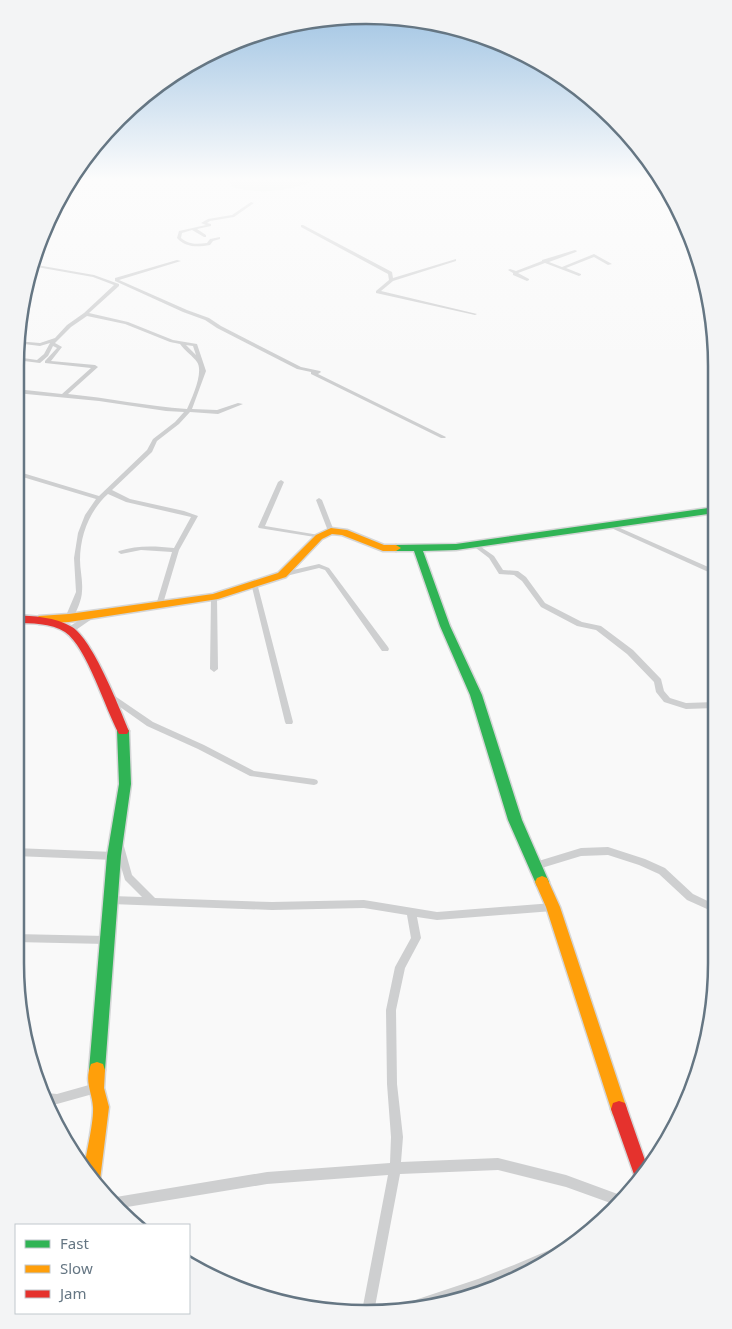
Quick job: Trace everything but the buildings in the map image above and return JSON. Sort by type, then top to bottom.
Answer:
[{"type":"street","points":[[182,241],[196,245],[209,244],[210,241]]},
{"type":"street","points":[[330,241],[390,273],[409,274]]},
{"type":"street","points":[[510,270],[516,272],[577,250],[594,255],[610,264]]},
{"type":"street","points":[[562,268],[594,255]]},
{"type":"street","points":[[454,260],[391,280],[378,292],[475,314]]},
{"type":"street","points":[[537,260],[579,275]]},
{"type":"street","points":[[179,262],[117,279],[117,281],[207,319],[219,327],[315,372],[443,437]]},
{"type":"street","points":[[24,360],[38,362],[46,355],[68,326],[86,314],[117,285],[94,276],[39,266]]},
{"type":"street","points":[[516,272],[515,274],[527,280]]},
{"type":"street","points":[[390,273],[391,280]]},
{"type":"street","points":[[86,314],[126,323],[182,343],[195,345],[199,352],[199,361]]},
{"type":"street","points":[[24,343],[40,345],[54,342],[60,346],[47,362],[95,367],[64,395]]},
{"type":"street","points":[[69,618],[79,592],[77,558],[81,533],[88,515],[100,498],[150,451],[155,440],[178,423],[194,399],[203,371],[199,361],[182,343]]},
{"type":"street","points":[[24,392],[64,395],[166,409],[218,412],[240,404]]},
{"type":"street","points":[[24,475],[100,498]]},
{"type":"street","points":[[281,482],[261,526],[319,537]]},
{"type":"street","points":[[108,491],[115,496],[142,504],[180,510],[195,516],[176,550],[160,605]]},
{"type":"street","points":[[319,500],[331,531]]},
{"type":"street","points":[[282,574],[319,537],[331,531],[344,532],[383,548],[418,549],[474,544],[708,511]]},
{"type":"street","points":[[611,526],[708,569]]},
{"type":"street","points":[[474,544],[492,557],[502,572],[516,573],[524,579],[543,605],[580,624],[598,628],[630,652],[658,681],[660,692],[667,700],[686,706],[708,705]]},
{"type":"street","points":[[121,552],[128,549],[158,548],[176,550]]},
{"type":"street","points":[[418,549],[445,626],[476,695],[515,820],[553,907],[639,1169]]},
{"type":"street","points":[[24,619],[69,618],[214,596],[282,574],[319,566],[327,569],[385,649]]},
{"type":"street","points":[[254,583],[289,722]]},
{"type":"street","points":[[214,596],[214,669]]},
{"type":"street","points":[[70,630],[94,614]]},
{"type":"street","points":[[39,620],[70,630],[97,671],[123,730],[125,784],[114,856],[106,940],[96,1088],[101,1107],[93,1169]]},
{"type":"street","points":[[109,695],[150,724],[254,774],[314,782]]},
{"type":"street","points":[[117,839],[128,877],[152,901]]},
{"type":"street","points":[[535,866],[581,852],[608,851],[662,871],[690,897],[708,905]]},
{"type":"street","points":[[24,852],[114,856]]},
{"type":"street","points":[[111,900],[272,906],[364,904],[437,916],[553,907]]},
{"type":"street","points":[[369,1305],[395,1168],[397,1137],[392,1084],[391,1010],[400,967],[416,938],[411,911]]},
{"type":"street","points":[[24,938],[106,940]]},
{"type":"street","points":[[52,1099],[57,1099],[96,1088]]},
{"type":"street","points":[[122,1203],[267,1178],[395,1168],[498,1164],[566,1181],[615,1198]]},
{"type":"traffic: fast","points":[[396,548],[456,547],[708,511]]},
{"type":"traffic: fast","points":[[418,549],[445,626],[476,695],[515,820],[542,882]]},
{"type":"traffic: fast","points":[[97,1070],[114,856],[125,784],[123,731]]},
{"type":"traffic: slow","points":[[39,620],[69,618],[214,597],[282,575],[319,537],[331,531],[344,532],[383,548],[396,548]]},
{"type":"traffic: slow","points":[[542,882],[553,907],[619,1109]]},
{"type":"traffic: slow","points":[[93,1169],[101,1107],[96,1088],[97,1070]]},
{"type":"traffic: jam","points":[[24,619],[55,624],[68,629],[74,635],[90,659],[123,731]]},
{"type":"traffic: jam","points":[[619,1109],[639,1169]]}]
